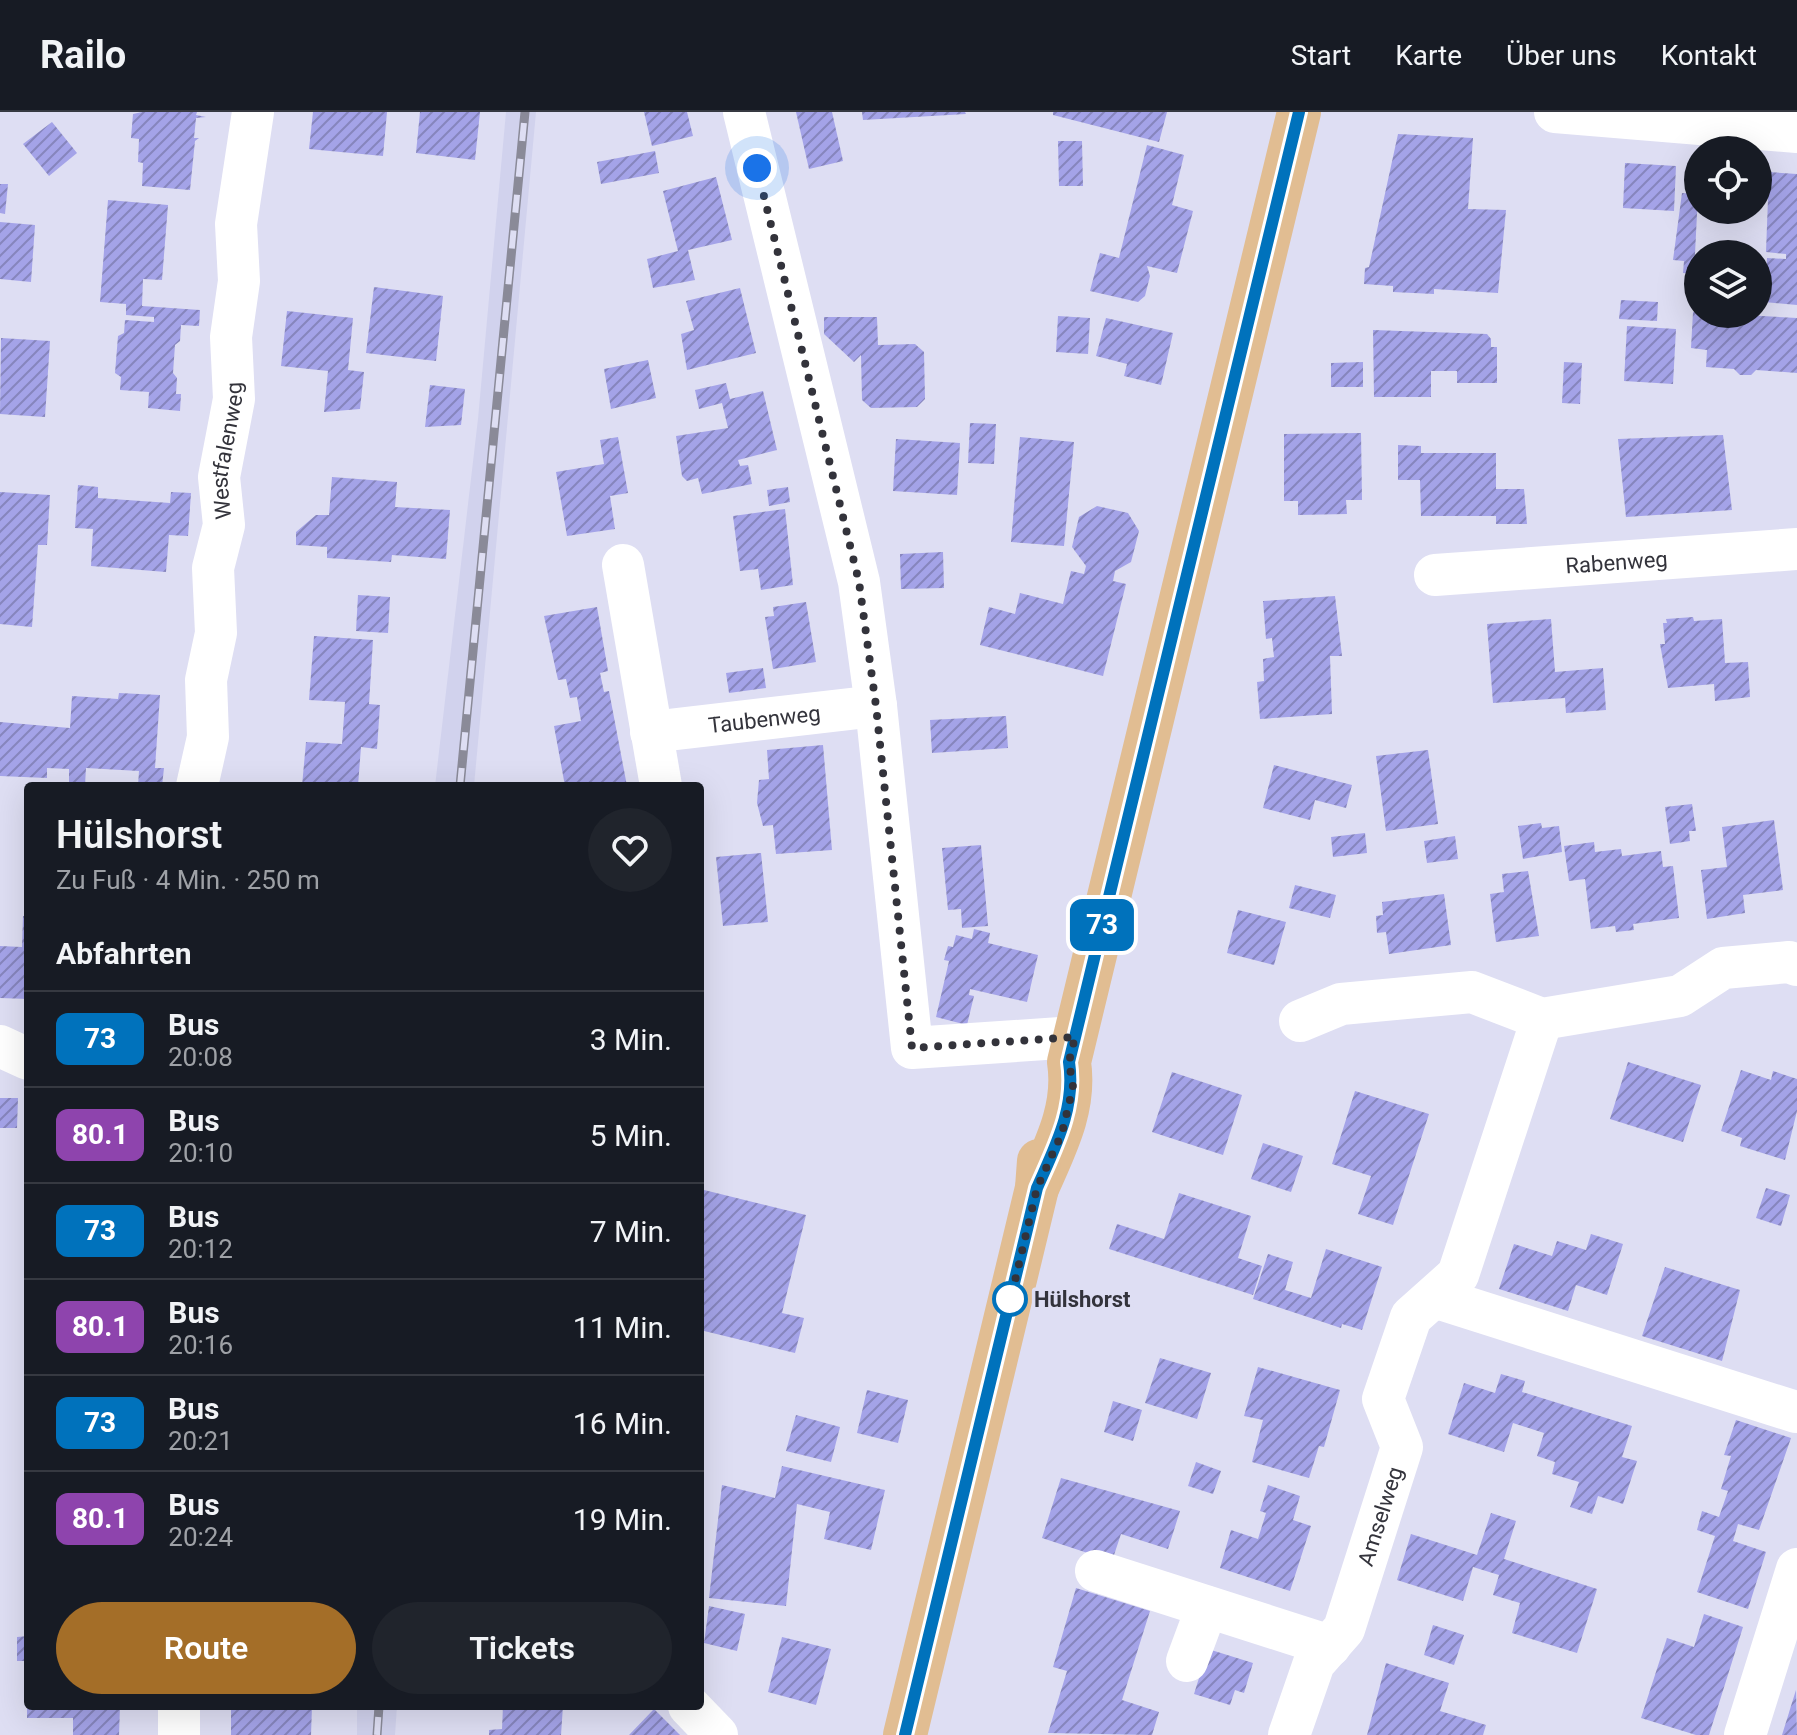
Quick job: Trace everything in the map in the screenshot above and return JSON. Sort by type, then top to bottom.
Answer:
[{"type":"main road","points":[[905,1735],[1037,1188],[1062,1133],[1073,1087],[1072,1050],[1299,112]]},
{"type":"street","name":"Westfalenweg","points":[[198,782],[208,737],[206,680],[216,633],[213,568],[224,525],[219,477],[234,399],[231,337],[239,281],[236,224],[253,112]]},
{"type":"street","points":[[744,112],[859,582],[876,706],[912,1048],[1072,1050]]},
{"type":"street","points":[[1555,112],[1797,132]]},
{"type":"street","name":"Rabenweg","points":[[1435,575],[1797,549]]},
{"type":"street","points":[[623,565],[660,782]]},
{"type":"street","name":"Taubenweg","points":[[651,732],[876,706]]},
{"type":"street","points":[[1300,1021],[1341,1004],[1472,992],[1542,1019],[1680,996],[1723,968],[1789,962],[1797,965]]},
{"type":"street","name":"Amselweg","points":[[1289,1735],[1314,1663],[1344,1629],[1402,1447],[1383,1399],[1411,1317],[1458,1275],[1542,1019]]},
{"type":"street","points":[[0,1046],[24,1057]]},
{"type":"street","points":[[1434,1297],[1796,1412]]},
{"type":"street","points":[[1745,1735],[1797,1569]]},
{"type":"street","points":[[1096,1571],[1330,1646]]},
{"type":"street","points":[[1187,1661],[1207,1607]]},
{"type":"street","points":[[179,1710],[179,1735]]},
{"type":"street","points":[[693,1710],[717,1735]]},
{"type":"shaded area","points":[[506,112],[536,112],[474,782],[435,782],[478,419]]},
{"type":"shaded area","points":[[357,1710],[397,1710],[395,1735],[357,1735]]},
{"type":"building","points":[[197,112],[196,115],[206,117],[196,118],[194,138],[199,138],[195,141],[190,190],[142,186],[143,163],[138,162],[139,139],[131,138],[133,114]]},
{"type":"building","points":[[313,112],[387,112],[383,156],[309,149]]},
{"type":"building","points":[[420,112],[480,112],[475,160],[416,153]]},
{"type":"building","points":[[644,112],[687,112],[693,136],[652,146]]},
{"type":"building","points":[[796,112],[832,112],[843,161],[809,169]]},
{"type":"building","points":[[862,112],[965,112],[966,114],[863,120]]},
{"type":"building","points":[[1053,112],[1167,112],[1159,142],[1053,115]]},
{"type":"building","points":[[52,122],[77,153],[49,176],[23,144]]},
{"type":"building","points":[[1398,134],[1473,138],[1468,209],[1506,210],[1498,293],[1434,289],[1434,294],[1393,292],[1393,286],[1364,284],[1365,268],[1369,267]]},
{"type":"building","points":[[1058,141],[1082,141],[1083,186],[1059,186]]},
{"type":"building","points":[[1147,145],[1184,155],[1172,205],[1193,211],[1177,273],[1147,266],[1150,276],[1145,296],[1138,302],[1090,291],[1100,253],[1119,258]]},
{"type":"building","points":[[655,151],[659,173],[601,184],[597,162]]},
{"type":"building","points":[[1625,163],[1676,166],[1674,211],[1623,208]]},
{"type":"building","points":[[1772,172],[1797,174],[1797,305],[1772,303],[1772,258],[1786,259],[1786,254],[1772,253],[1772,240],[1766,240],[1767,224],[1772,224]]},
{"type":"building","points":[[716,177],[732,240],[688,250],[695,280],[653,288],[647,259],[678,251],[663,191]]},
{"type":"building","points":[[0,184],[8,184],[5,214],[0,213]]},
{"type":"building","points":[[1684,193],[1684,224],[1696,224],[1696,240],[1684,240],[1684,261],[1673,260]]},
{"type":"building","points":[[108,200],[168,205],[162,280],[143,279],[142,306],[200,310],[199,326],[181,325],[180,341],[175,345],[173,373],[177,378],[176,394],[181,394],[180,411],[148,408],[149,392],[120,390],[121,377],[115,373],[118,336],[124,333],[125,320],[154,322],[154,317],[126,315],[126,304],[100,302]]},
{"type":"building","points":[[0,222],[35,225],[31,282],[0,279]]},
{"type":"building","points":[[374,287],[443,296],[436,361],[366,353]]},
{"type":"building","points":[[740,288],[756,353],[687,370],[681,334],[694,330],[686,301]]},
{"type":"building","points":[[1621,300],[1658,302],[1657,321],[1619,319]]},
{"type":"building","points":[[287,311],[353,318],[348,370],[364,372],[360,409],[324,412],[328,371],[281,366]]},
{"type":"building","points":[[1058,316],[1090,318],[1088,354],[1056,352]]},
{"type":"building","points":[[824,317],[877,317],[878,345],[915,344],[924,352],[925,399],[917,407],[871,408],[862,400],[861,355],[854,362],[824,334]]},
{"type":"building","points":[[1772,317],[1797,318],[1797,373],[1756,370],[1751,375],[1740,375],[1734,369],[1706,367],[1707,350],[1691,348],[1692,328],[1772,328]]},
{"type":"building","points":[[1106,318],[1173,333],[1161,385],[1124,376],[1127,364],[1096,356]]},
{"type":"building","points":[[1627,326],[1676,329],[1673,384],[1624,381]]},
{"type":"building","points":[[1373,330],[1487,334],[1491,347],[1497,347],[1497,383],[1457,383],[1457,371],[1431,371],[1431,397],[1374,397]]},
{"type":"building","points":[[1,338],[50,341],[45,417],[0,414]]},
{"type":"building","points":[[648,360],[656,398],[611,409],[604,369]]},
{"type":"building","points":[[1363,362],[1363,387],[1331,387],[1331,363]]},
{"type":"building","points":[[1564,362],[1582,363],[1580,404],[1562,403]]},
{"type":"building","points":[[726,383],[730,399],[763,391],[777,450],[738,460],[740,466],[748,465],[752,484],[702,494],[698,478],[687,481],[682,476],[676,436],[728,428],[722,403],[699,409],[695,390]]},
{"type":"building","points":[[430,385],[465,389],[461,425],[425,427]]},
{"type":"building","points":[[970,423],[996,424],[994,464],[968,463]]},
{"type":"building","points":[[1361,433],[1362,500],[1346,500],[1347,514],[1298,515],[1298,501],[1284,501],[1284,434]]},
{"type":"building","points":[[1723,435],[1732,510],[1626,517],[1618,439]]},
{"type":"building","points":[[618,437],[628,493],[610,496],[615,529],[567,536],[556,472],[604,464],[600,440]]},
{"type":"building","points":[[1020,437],[1074,442],[1064,546],[1011,542]]},
{"type":"building","points":[[896,439],[960,443],[957,495],[893,491]]},
{"type":"building","points":[[1398,445],[1421,446],[1421,453],[1496,453],[1496,489],[1524,489],[1527,524],[1496,524],[1496,516],[1421,516],[1420,480],[1398,480]]},
{"type":"building","points":[[332,477],[397,482],[395,507],[450,510],[446,559],[392,555],[391,562],[327,558],[327,547],[296,545],[296,532],[316,515],[329,515]]},
{"type":"building","points":[[78,485],[98,487],[98,498],[170,503],[171,492],[191,493],[188,536],[169,535],[166,572],[91,566],[93,529],[75,528]]},
{"type":"building","points":[[788,487],[790,502],[769,506],[767,490]]},
{"type":"building","points":[[0,492],[50,495],[47,545],[38,545],[32,627],[0,624]]},
{"type":"building","points":[[1097,506],[1128,513],[1139,531],[1131,562],[1115,571],[1113,581],[1126,584],[1103,676],[980,645],[989,607],[1015,614],[1020,593],[1063,604],[1071,571],[1084,574],[1086,566],[1072,547],[1079,517]]},
{"type":"building","points":[[785,509],[793,585],[761,590],[758,569],[740,571],[733,516]]},
{"type":"building","points":[[943,552],[944,588],[901,589],[900,554]]},
{"type":"building","points":[[358,595],[390,597],[388,633],[356,631]]},
{"type":"building","points":[[1335,596],[1342,656],[1330,656],[1332,714],[1260,719],[1257,682],[1264,681],[1263,659],[1274,657],[1272,638],[1266,639],[1263,601]]},
{"type":"building","points":[[806,602],[816,662],[773,669],[765,617],[774,616],[773,607]]},
{"type":"building","points":[[597,607],[608,671],[600,673],[604,692],[609,691],[626,782],[564,782],[554,726],[581,721],[577,697],[570,698],[566,679],[558,680],[544,616]]},
{"type":"building","points":[[1693,617],[1694,621],[1722,619],[1725,663],[1748,662],[1750,697],[1715,701],[1714,684],[1668,688],[1660,644],[1665,644],[1663,623],[1667,623],[1666,619]]},
{"type":"building","points":[[1551,619],[1555,672],[1603,668],[1606,710],[1566,713],[1565,698],[1493,703],[1487,624]]},
{"type":"building","points":[[314,636],[373,640],[369,704],[380,705],[377,749],[361,747],[358,782],[302,782],[306,742],[342,744],[345,702],[309,700]]},
{"type":"building","points":[[763,668],[766,688],[729,693],[726,673]]},
{"type":"building","points":[[119,693],[160,695],[155,768],[164,768],[162,782],[138,782],[139,771],[86,768],[85,782],[69,782],[69,769],[47,768],[47,778],[0,776],[0,722],[70,728],[72,696],[118,699]]},
{"type":"building","points":[[1006,716],[1008,748],[932,753],[930,720]]},
{"type":"building","points":[[823,745],[832,850],[776,854],[773,825],[763,826],[757,803],[759,780],[769,779],[767,750]]},
{"type":"building","points":[[1428,750],[1438,824],[1386,831],[1376,756]]},
{"type":"building","points":[[1274,765],[1352,785],[1346,808],[1315,800],[1310,820],[1263,808]]},
{"type":"building","points":[[1692,804],[1696,831],[1689,831],[1690,841],[1670,844],[1665,807]]},
{"type":"building","points":[[1774,820],[1783,890],[1743,895],[1745,913],[1707,919],[1701,870],[1727,867],[1722,827]]},
{"type":"building","points":[[1541,823],[1542,828],[1559,826],[1562,852],[1523,859],[1518,826]]},
{"type":"building","points":[[1365,833],[1367,853],[1333,857],[1331,837]]},
{"type":"building","points":[[1455,836],[1458,859],[1427,863],[1424,841]]},
{"type":"building","points":[[1594,842],[1595,852],[1621,849],[1622,856],[1661,851],[1663,867],[1673,866],[1679,918],[1633,924],[1634,930],[1616,932],[1615,926],[1591,929],[1585,879],[1569,881],[1564,846]]},
{"type":"building","points":[[981,845],[988,926],[962,928],[961,909],[948,910],[942,848]]},
{"type":"building","points":[[761,853],[768,922],[723,926],[716,857]]},
{"type":"building","points":[[1528,871],[1539,936],[1496,942],[1490,894],[1504,892],[1502,874]]},
{"type":"building","points":[[1295,885],[1336,895],[1330,918],[1289,908]]},
{"type":"building","points":[[1444,894],[1451,945],[1389,954],[1386,932],[1377,933],[1376,916],[1383,915],[1382,902]]},
{"type":"building","points":[[1238,910],[1286,922],[1274,965],[1227,953]]},
{"type":"building","points":[[24,916],[24,999],[0,998],[0,946],[22,947]]},
{"type":"building","points":[[974,929],[990,933],[988,943],[1038,955],[1027,1002],[970,989],[969,995],[974,996],[967,1025],[936,1017],[949,961],[944,960],[948,946],[953,947],[956,935],[972,939]]},
{"type":"building","points":[[1628,1062],[1701,1085],[1683,1142],[1610,1119]]},
{"type":"building","points":[[1741,1070],[1771,1080],[1773,1071],[1797,1079],[1797,1111],[1785,1160],[1740,1146],[1742,1138],[1721,1131]]},
{"type":"building","points":[[1172,1072],[1242,1095],[1223,1155],[1152,1132]]},
{"type":"building","points":[[1355,1091],[1429,1114],[1393,1225],[1358,1214],[1371,1176],[1332,1164]]},
{"type":"building","points":[[0,1098],[18,1098],[17,1128],[0,1128]]},
{"type":"building","points":[[1263,1143],[1303,1156],[1291,1192],[1251,1179]]},
{"type":"building","points":[[1766,1188],[1790,1195],[1781,1226],[1756,1218]]},
{"type":"building","points":[[704,1190],[806,1215],[782,1313],[804,1318],[795,1353],[704,1331]]},
{"type":"building","points":[[1179,1193],[1251,1216],[1238,1258],[1262,1266],[1253,1295],[1109,1249],[1117,1224],[1164,1239]]},
{"type":"building","points":[[1591,1234],[1623,1244],[1607,1295],[1576,1285],[1568,1311],[1499,1289],[1514,1244],[1552,1256],[1557,1241],[1586,1250]]},
{"type":"building","points":[[1326,1249],[1382,1267],[1362,1330],[1342,1324],[1341,1328],[1253,1299],[1268,1254],[1293,1262],[1285,1290],[1311,1298]]},
{"type":"building","points":[[1665,1267],[1740,1290],[1722,1361],[1642,1336]]},
{"type":"building","points":[[1160,1358],[1211,1373],[1197,1419],[1145,1403]]},
{"type":"building","points":[[1258,1367],[1340,1390],[1324,1447],[1319,1446],[1309,1478],[1252,1462],[1263,1420],[1244,1416]]},
{"type":"building","points":[[1501,1374],[1525,1381],[1522,1392],[1632,1426],[1622,1457],[1637,1461],[1623,1504],[1598,1496],[1592,1514],[1570,1507],[1579,1482],[1552,1474],[1555,1462],[1537,1456],[1544,1433],[1513,1423],[1504,1452],[1448,1434],[1464,1383],[1495,1393]]},
{"type":"building","points":[[867,1390],[908,1400],[898,1443],[857,1433]]},
{"type":"building","points":[[1113,1401],[1142,1410],[1133,1441],[1104,1432]]},
{"type":"building","points":[[796,1415],[840,1427],[831,1462],[786,1451]]},
{"type":"building","points":[[1736,1420],[1791,1438],[1759,1530],[1738,1524],[1733,1541],[1766,1552],[1748,1609],[1697,1592],[1715,1536],[1697,1530],[1702,1511],[1719,1517],[1728,1491],[1721,1489],[1731,1456],[1724,1455]]},
{"type":"building","points":[[1196,1462],[1221,1471],[1213,1494],[1188,1486]]},
{"type":"building","points":[[782,1466],[885,1490],[871,1550],[824,1539],[830,1512],[797,1504],[786,1606],[709,1598],[722,1485],[775,1498]]},
{"type":"building","points":[[1061,1478],[1180,1511],[1168,1549],[1121,1534],[1112,1561],[1042,1538]]},
{"type":"building","points":[[1268,1485],[1300,1496],[1293,1520],[1311,1526],[1290,1591],[1220,1568],[1231,1530],[1258,1539],[1266,1513],[1260,1511]]},
{"type":"building","points":[[1491,1513],[1516,1521],[1504,1559],[1597,1589],[1577,1653],[1512,1633],[1520,1603],[1493,1595],[1499,1575],[1473,1567],[1463,1601],[1397,1580],[1411,1534],[1477,1555]]},
{"type":"building","points":[[1076,1588],[1150,1611],[1122,1700],[1159,1712],[1152,1735],[1048,1733],[1067,1671],[1053,1667]]},
{"type":"building","points":[[709,1606],[745,1614],[737,1651],[704,1643]]},
{"type":"building","points":[[1704,1614],[1743,1627],[1709,1735],[1696,1735],[1641,1718],[1667,1638],[1694,1647]]},
{"type":"building","points":[[1433,1625],[1464,1635],[1454,1665],[1424,1655]]},
{"type":"building","points":[[24,1636],[24,1661],[17,1661],[17,1637]]},
{"type":"building","points":[[782,1637],[831,1649],[816,1705],[768,1692]]},
{"type":"building","points":[[1208,1649],[1253,1663],[1244,1693],[1235,1690],[1230,1705],[1194,1694]]},
{"type":"building","points":[[1386,1663],[1449,1683],[1440,1711],[1486,1725],[1483,1735],[1367,1735]]},
{"type":"building","points":[[1796,1690],[1797,1735],[1782,1735]]},
{"type":"building","points":[[27,1710],[120,1710],[119,1735],[73,1735],[73,1718],[27,1718]]},
{"type":"building","points":[[231,1710],[312,1710],[311,1735],[231,1735]]},
{"type":"building","points":[[503,1710],[563,1710],[561,1735],[489,1735],[489,1730],[502,1729]]},
{"type":"building","points":[[655,1710],[680,1735],[629,1735]]},
{"type":"railway","points":[[460,782],[525,112]]},
{"type":"railway","points":[[377,1735],[379,1710]]},
{"type":"bus line","name":"73","points":[[905,1735],[1037,1188],[1062,1133],[1073,1087],[1069,1062],[1182,585],[1299,112]]},
{"type":"place","name":"Hülshorst","points":[[1010,1299]]},
{"type":"route","points":[[757,168],[859,582],[876,706],[912,1048],[1075,1037],[1069,1062],[1073,1087],[1062,1133],[1037,1188],[1010,1302],[1010,1299]]}]
